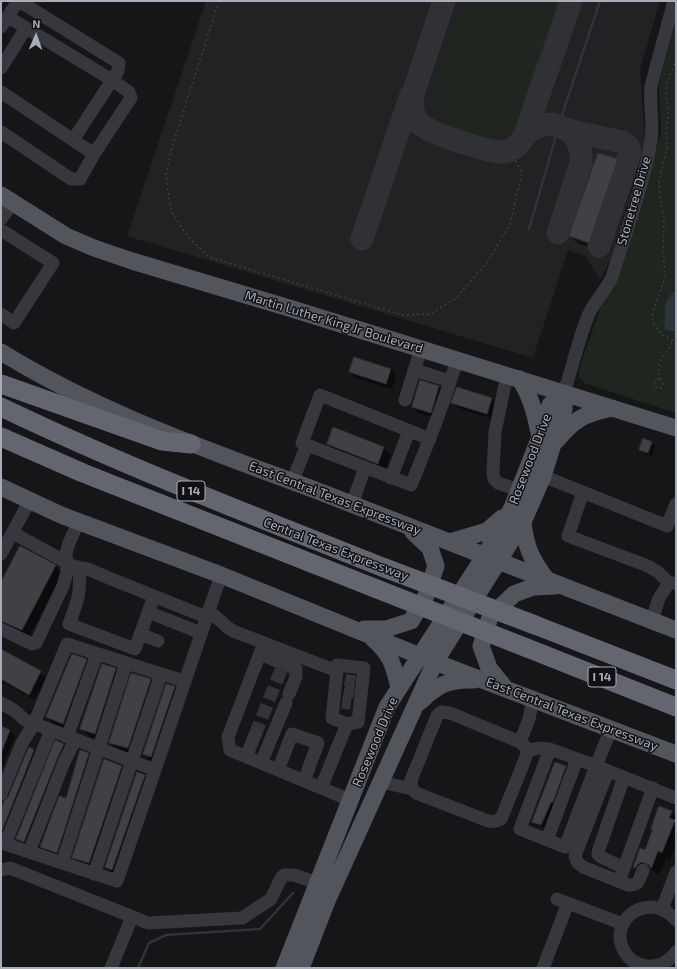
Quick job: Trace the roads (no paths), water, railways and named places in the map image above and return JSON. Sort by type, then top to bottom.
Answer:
[{"type":"highway","points":[[1,384],[162,441],[191,444]]},
{"type":"highway","name":"Central Texas Expressway","points":[[1,407],[65,438],[208,498],[385,568],[673,677]]},
{"type":"highway","name":"Central Texas Expressway","points":[[1,437],[90,476],[676,707]]},
{"type":"main road","name":"Martin Luther King Jr Boulevard","points":[[7,199],[66,236],[94,248],[676,428]]},
{"type":"main road","name":"East Central Texas Expressway","points":[[1,352],[53,382],[117,413],[191,444],[352,504],[676,630]]},
{"type":"main road","points":[[513,377],[529,394],[546,441],[590,412],[613,408]]},
{"type":"main road","name":"Rosewood Drive","points":[[284,968],[387,707],[399,688],[427,658],[492,558],[523,522],[543,476],[550,405],[564,393]]},
{"type":"main road","name":"Rosewood Drive","points":[[492,558],[520,490],[546,441]]},
{"type":"main road","name":"East Central Texas Expressway","points":[[1,487],[79,521],[221,575],[427,658],[676,754]]},
{"type":"main road","points":[[450,542],[486,531],[512,508]]},
{"type":"main road","points":[[523,522],[528,549],[536,565],[554,583]]},
{"type":"main road","points":[[361,632],[386,629],[411,621],[425,598],[436,566],[430,548],[405,525]]},
{"type":"main road","points":[[506,689],[489,668],[481,646],[490,617],[514,594],[533,587],[554,583]]},
{"type":"main road","points":[[361,632],[383,648],[390,658],[394,666],[399,688]]},
{"type":"main road","name":"Rosewood Drive","points":[[301,968],[327,901],[415,706],[427,658]]},
{"type":"main road","points":[[415,706],[432,690],[450,681],[459,679],[483,680]]},
{"type":"street","points":[[1,132],[71,179],[80,179],[94,154],[132,98],[129,92],[112,80],[26,28],[4,22],[19,1],[119,63],[118,71],[112,80],[73,140]]},
{"type":"street","name":"Stonetree Drive","points":[[564,393],[588,316],[594,304],[608,286],[612,277],[644,170],[651,139],[653,117],[650,99],[651,86],[674,1]]},
{"type":"street","points":[[1,68],[26,28]]},
{"type":"street","points":[[1,92],[94,154]]},
{"type":"street","points":[[1,219],[7,199]]},
{"type":"street","points":[[1,230],[53,263],[14,323],[1,314]]},
{"type":"street","points":[[405,400],[421,348]]},
{"type":"street","points":[[430,439],[320,395],[302,443],[411,485],[430,439],[457,360]]},
{"type":"street","points":[[414,370],[450,381]]},
{"type":"street","points":[[513,377],[496,432],[493,472],[494,479],[498,483],[520,490]]},
{"type":"street","points":[[391,478],[409,431]]},
{"type":"street","points":[[292,482],[307,445]]},
{"type":"street","points":[[352,504],[365,468]]},
{"type":"street","points":[[543,476],[668,526],[676,504]]},
{"type":"street","points":[[583,492],[568,536],[648,566],[673,583],[658,598],[652,621]]},
{"type":"street","points":[[1,554],[30,500]]},
{"type":"street","points":[[1,629],[32,644],[36,643],[63,586],[69,543],[79,521]]},
{"type":"street","points":[[13,533],[75,567],[88,569],[154,596],[216,616],[228,628],[262,648],[347,690],[358,722],[347,724],[332,718],[347,690]]},
{"type":"street","points":[[79,567],[79,595],[69,624],[135,648],[154,596]]},
{"type":"street","points":[[51,730],[5,844],[117,881],[221,575]]},
{"type":"street","points":[[148,612],[201,633]]},
{"type":"street","points":[[140,634],[158,641]]},
{"type":"street","points":[[1,794],[22,743],[34,724],[68,644],[185,681]]},
{"type":"street","points":[[262,648],[282,667],[296,669],[296,677],[262,763]]},
{"type":"street","points":[[262,648],[228,737],[230,750],[350,800]]},
{"type":"street","points":[[29,852],[64,762],[97,654]]},
{"type":"street","points":[[62,863],[126,663]]},
{"type":"street","points":[[94,874],[161,674]]},
{"type":"street","points":[[381,782],[412,789],[416,792],[488,821],[493,822],[501,819],[526,757],[523,746],[533,699]]},
{"type":"street","points":[[1,703],[15,711],[25,720],[34,724],[155,770]]},
{"type":"street","points":[[412,789],[411,780],[437,716],[441,712],[450,713],[523,746],[550,749],[676,798]]},
{"type":"street","points":[[321,788],[347,724]]},
{"type":"street","points":[[611,729],[602,769],[575,856],[577,862],[583,867],[628,885],[637,884],[643,870]]},
{"type":"street","points":[[278,770],[292,734],[318,743],[304,781]]},
{"type":"street","points":[[246,757],[255,735]]},
{"type":"street","points":[[550,749],[520,829],[565,847],[602,769]]},
{"type":"street","points":[[547,840],[577,759]]},
{"type":"street","points":[[624,777],[598,854],[601,857],[624,868]]},
{"type":"street","points":[[619,881],[653,788]]},
{"type":"street","points":[[1,870],[10,868],[148,923],[242,918],[271,899],[281,878],[284,875],[294,875],[317,883]]},
{"type":"street","points":[[662,909],[676,872]]},
{"type":"street","points":[[542,968],[562,901],[623,924]]},
{"type":"street","points":[[676,920],[662,909],[644,907],[628,916],[623,924],[621,933],[621,941],[624,950],[629,957],[644,966],[661,965],[669,960],[676,952]]},
{"type":"street","points":[[111,968],[132,917]]},
{"type":"waterway","points":[[562,115],[600,1]]},
{"type":"waterway","points":[[529,229],[556,136]]},
{"type":"waterway","points":[[138,968],[149,943],[166,935],[260,929],[293,893]]},
{"type":"tunnel","points":[[255,735],[281,670]]},
{"type":"tunnel","points":[[345,680],[355,682]]},
{"type":"tunnel","points":[[344,691],[354,693]]},
{"type":"tunnel","points":[[342,702],[351,703]]}]
